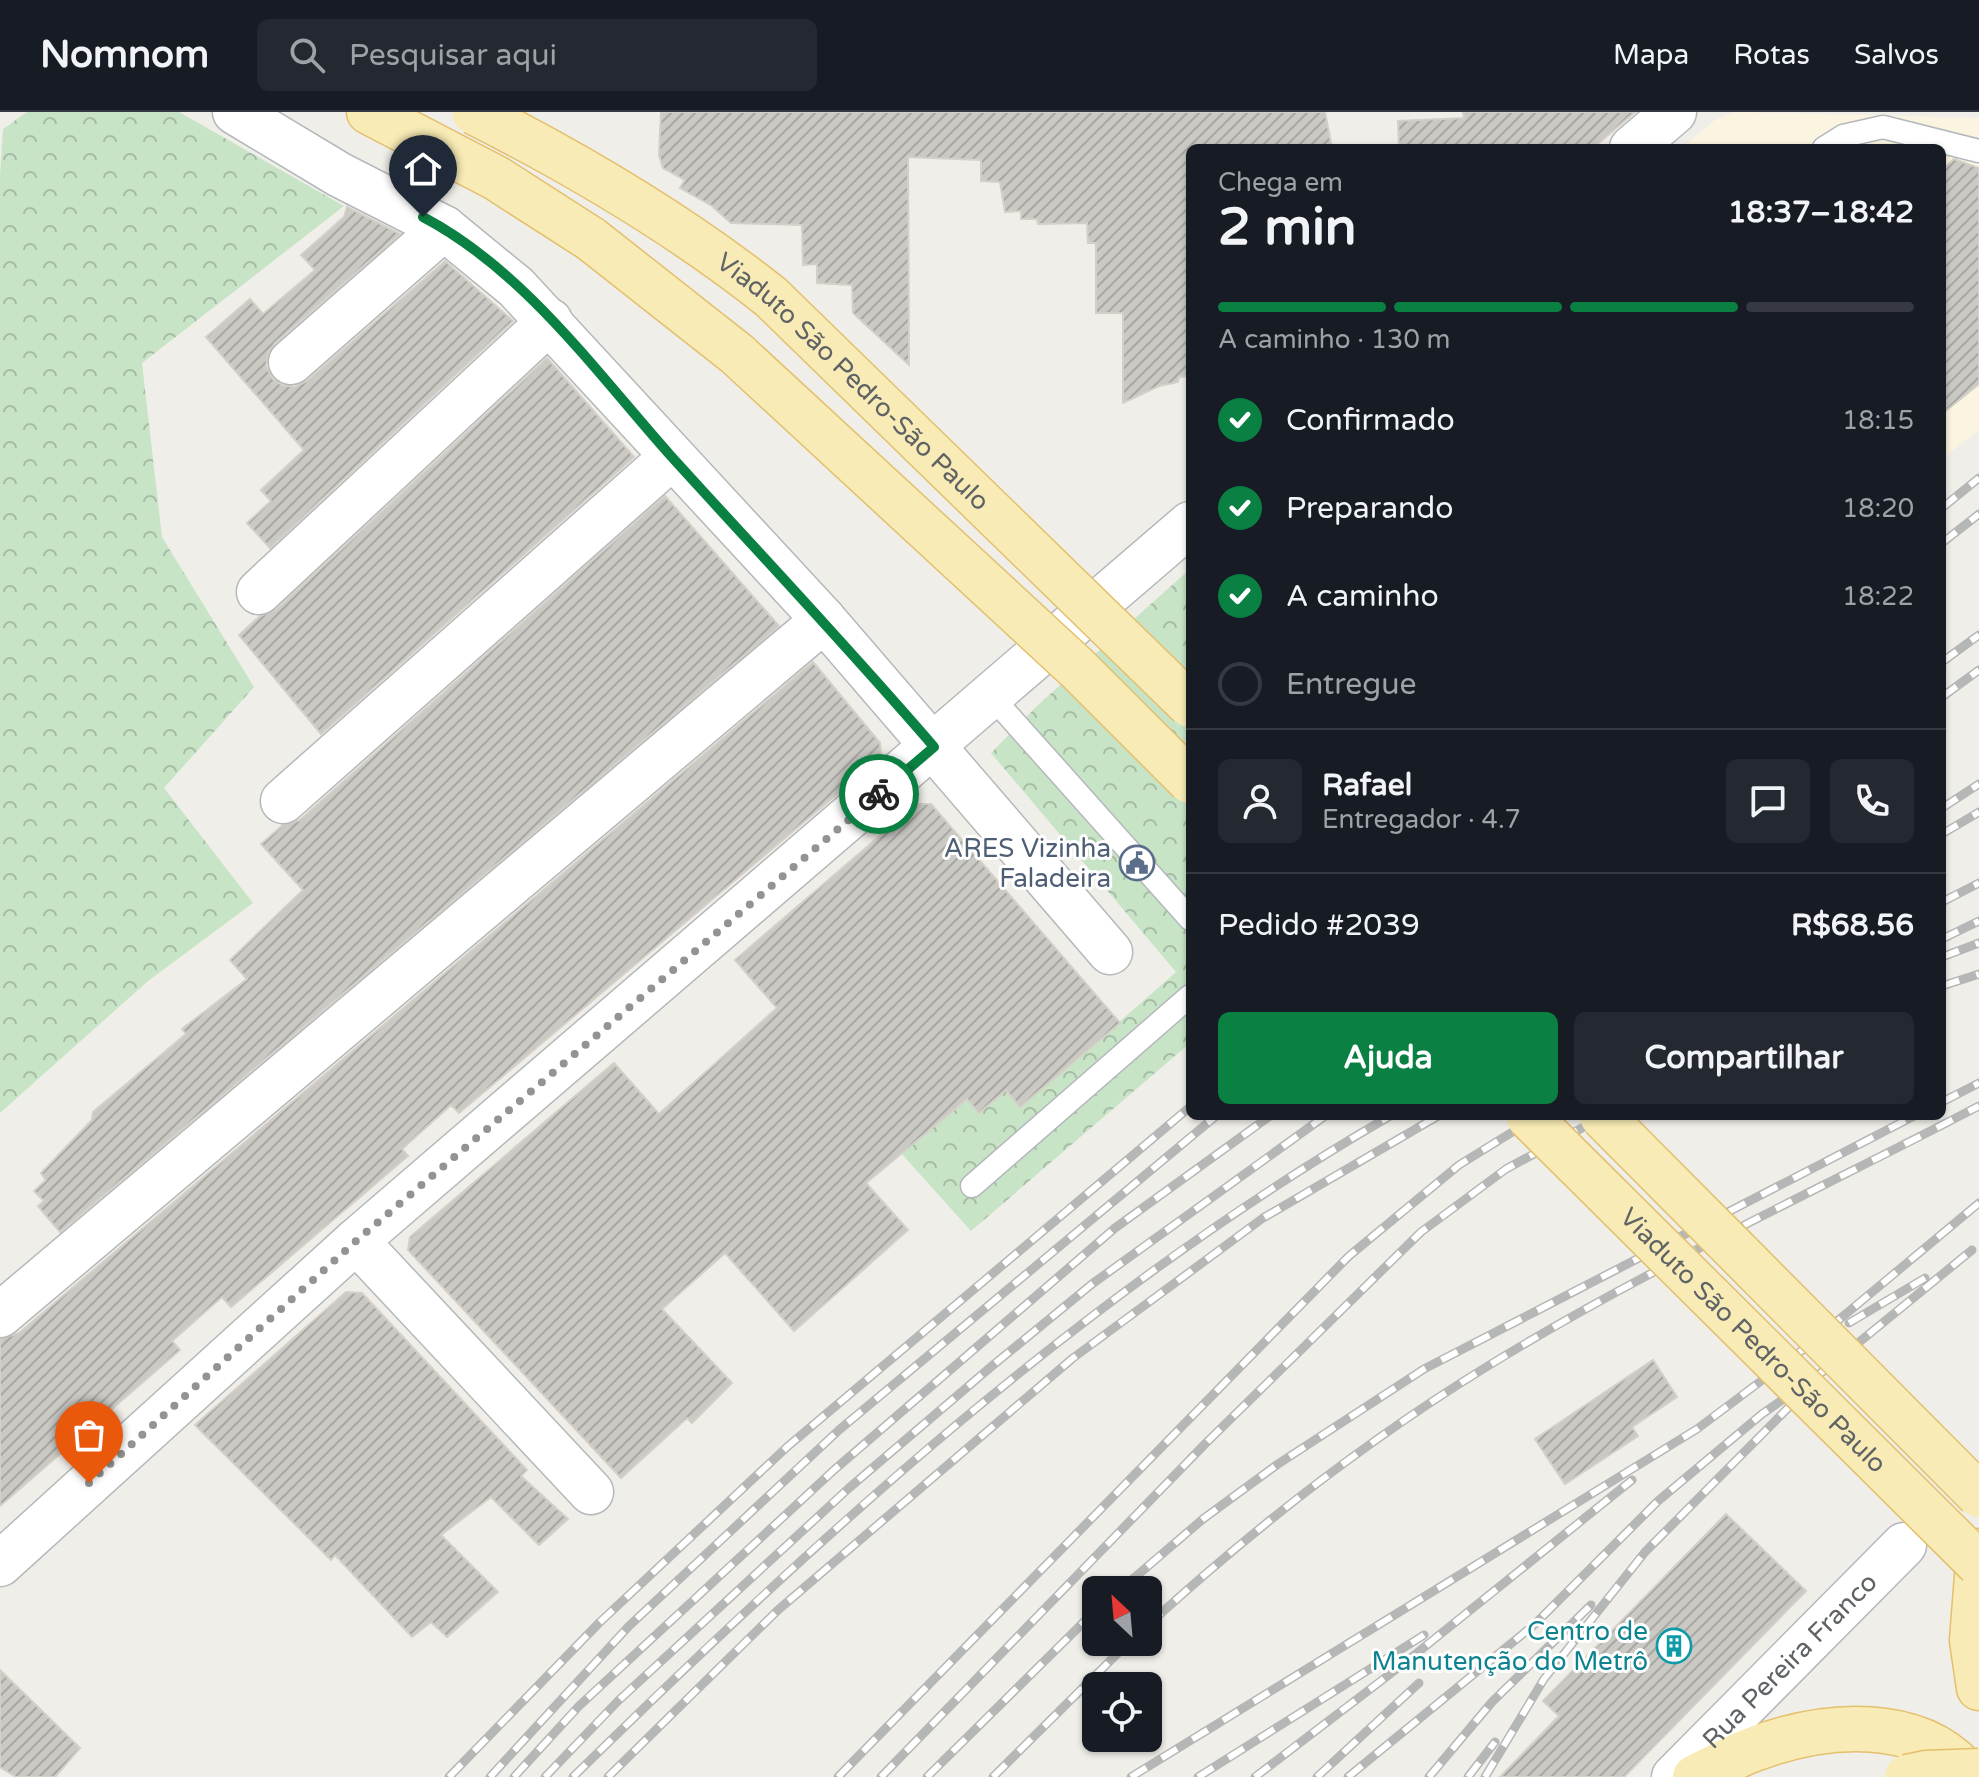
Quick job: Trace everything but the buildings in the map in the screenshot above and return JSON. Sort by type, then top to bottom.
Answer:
[{"type":"main road","points":[[369,112],[496,178],[591,239],[737,354],[1078,669],[1186,777]]},
{"type":"main road","name":"Viaduto São Pedro-São Paulo","points":[[474,112],[637,202],[712,250],[771,297],[1186,701]]},
{"type":"main road","name":"Viaduto São Pedro-São Paulo","points":[[1532,1120],[1979,1564]]},
{"type":"main road","name":"Viaduto São Pedro-São Paulo","points":[[1606,1120],[1979,1495]]},
{"type":"main road","points":[[1979,1551],[1972,1640],[1979,1688]]},
{"type":"main road","points":[[1695,1777],[1758,1747],[1817,1734],[1876,1728],[1932,1746],[1955,1758],[1970,1777]]},
{"type":"main road","points":[[1907,1777],[1926,1773],[1979,1771]]},
{"type":"street","points":[[235,112],[340,175],[444,228],[491,264],[550,321],[824,620],[1110,952]]},
{"type":"street","points":[[1637,144],[1674,112]]},
{"type":"street","points":[[291,362],[444,228]]},
{"type":"street","points":[[259,592],[550,321]]},
{"type":"street","points":[[283,801],[672,457]]},
{"type":"street","points":[[0,1564],[356,1241],[1186,527]]},
{"type":"street","points":[[0,1315],[824,620]]},
{"type":"street","points":[[356,1241],[591,1492]]},
{"type":"street","name":"Rua Pereira Franco","points":[[1674,1777],[1904,1545]]},
{"type":"lane","points":[[1830,144],[1843,136],[1883,127],[1979,151]]},
{"type":"lane","points":[[992,697],[1186,915]]},
{"type":"lane","points":[[972,1186],[1186,999]]},
{"type":"shaded area","points":[[1735,112],[1979,118],[1979,430],[1946,456],[1946,144],[1687,144],[1715,120]]},
{"type":"green space","points":[[27,112],[179,112],[344,206],[142,363],[162,537],[254,687],[164,788],[253,903],[148,981],[0,1113],[0,176],[3,129]]},
{"type":"green space","name":"ARES Vizinha Faladeira","points":[[1186,573],[1186,1046],[971,1231],[900,1152],[1090,993],[1117,1024],[1176,972],[991,753],[1037,706]]},
{"type":"railway","points":[[1946,505],[1979,478]]},
{"type":"railway","points":[[1946,540],[1979,514]]},
{"type":"railway","points":[[1946,659],[1979,635]]},
{"type":"railway","points":[[1946,694],[1979,670]]},
{"type":"railway","points":[[1946,805],[1979,784]]},
{"type":"railway","points":[[1946,832],[1979,812]]},
{"type":"railway","points":[[1946,900],[1979,883]]},
{"type":"railway","points":[[1946,937],[1979,921]]},
{"type":"railway","points":[[1946,955],[1979,943]]},
{"type":"railway","points":[[1946,985],[1979,974]]},
{"type":"railway","points":[[1946,1100],[1979,1083]]},
{"type":"railway","points":[[1162,1613],[1227,1555],[1352,1457],[1483,1369],[1666,1265],[1979,1106]]},
{"type":"railway","points":[[449,1777],[599,1623],[787,1447],[1186,1110]]},
{"type":"railway","points":[[490,1777],[629,1626],[839,1430],[1211,1120]]},
{"type":"railway","points":[[514,1777],[579,1706],[834,1470],[1115,1228],[1264,1120]]},
{"type":"railway","points":[[545,1777],[618,1701],[849,1488],[992,1366],[1092,1284],[1319,1120]]},
{"type":"railway","points":[[573,1777],[763,1595],[961,1421],[1169,1259],[1278,1185],[1384,1120]]},
{"type":"railway","points":[[608,1777],[778,1610],[1073,1358],[1263,1218],[1431,1120]]},
{"type":"railway","points":[[838,1777],[1349,1256],[1459,1165],[1532,1120]]},
{"type":"railway","points":[[881,1777],[1206,1443],[1421,1232],[1506,1169],[1597,1120]]},
{"type":"railway","points":[[1136,1576],[1203,1519],[1278,1464],[1424,1369],[1906,1120]]},
{"type":"railway","points":[[1131,1777],[1697,1429],[1805,1348],[1979,1203]]},
{"type":"railway","points":[[1348,1777],[1535,1624],[1658,1501],[1762,1414],[1825,1370],[1972,1250]]},
{"type":"railway","points":[[1849,1323],[1925,1278]]},
{"type":"railway","points":[[1485,1777],[1544,1679],[1645,1552],[1794,1402]]},
{"type":"railway","points":[[1255,1777],[1407,1661],[1632,1480]]},
{"type":"railway","points":[[1429,1777],[1492,1702],[1591,1605]]},
{"type":"railway","points":[[927,1777],[1082,1624]]},
{"type":"railway","points":[[1198,1777],[1424,1635]]},
{"type":"railway","points":[[993,1777],[1115,1656]]},
{"type":"railway","points":[[1317,1777],[1419,1683]]},
{"type":"railway","points":[[1468,1777],[1495,1742]]},
{"type":"way so far","points":[[89,1483],[356,1241],[879,794]]},
{"type":"place","name":"ARES Vizinha Faladeira","points":[[1137,863]]},
{"type":"place","name":"Centro de Manutenção do Metrô","points":[[1674,1646]]},
{"type":"route","points":[[423,217],[444,228],[491,264],[550,321],[824,620],[934,747],[879,794]]}]
